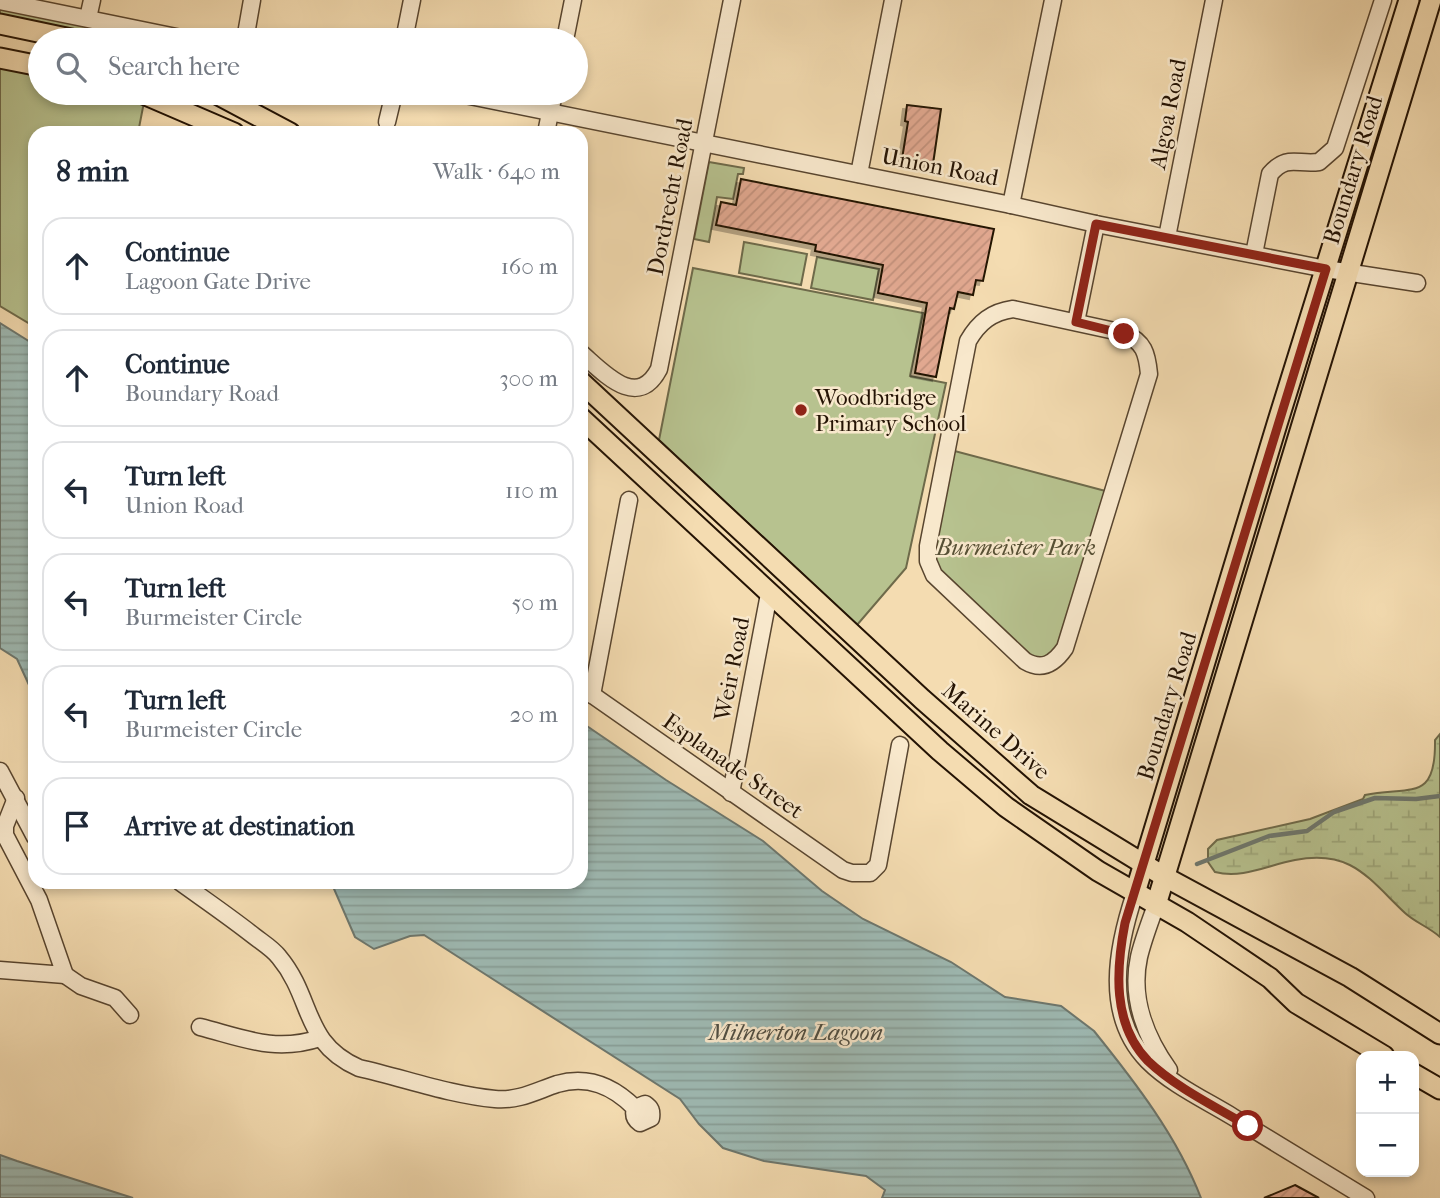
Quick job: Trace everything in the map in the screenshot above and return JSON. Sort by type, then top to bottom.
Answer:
[{"type":"main road","name":"Boundary Road","points":[[1135,893],[1409,0]]},
{"type":"main road","name":"Boundary Road","points":[[1156,905],[1431,0]]},
{"type":"main road","points":[[0,24],[28,30]]},
{"type":"main road","points":[[0,58],[28,64]]},
{"type":"main road","points":[[169,105],[218,126]]},
{"type":"main road","points":[[243,105],[278,126]]},
{"type":"main road","name":"Marine Drive","points":[[588,389],[922,699],[1031,794],[1144,865],[1350,977],[1440,1034]]},
{"type":"main road","points":[[588,425],[988,793],[1098,871],[1187,922],[1270,978],[1296,1003],[1376,1051]]},
{"type":"main road","points":[[1419,1076],[1440,1089]]},
{"type":"street","points":[[88,18],[92,0]]},
{"type":"street","points":[[247,28],[253,0]]},
{"type":"street","points":[[406,28],[412,0]]},
{"type":"street","points":[[567,28],[573,0]]},
{"type":"street","name":"Dordrecht Road","points":[[588,359],[614,381],[633,388],[650,383],[659,369],[732,0]]},
{"type":"street","points":[[859,174],[894,0]]},
{"type":"street","points":[[1011,205],[1053,0]]},
{"type":"street","name":"Algoa Road","points":[[1167,237],[1214,0]]},
{"type":"street","points":[[1254,254],[1270,174],[1286,161],[1319,163],[1335,148],[1383,0]]},
{"type":"street","points":[[0,1],[135,28]]},
{"type":"street","points":[[387,122],[391,105]]},
{"type":"street","name":"Union Road","points":[[515,105],[1096,224],[1326,269],[1417,283]]},
{"type":"street","points":[[547,126],[551,105]]},
{"type":"street","points":[[1076,322],[1096,224]]},
{"type":"street","points":[[1013,309],[1076,322],[1137,339],[1148,358],[1149,374],[1065,648],[1050,664],[1038,667],[1025,661],[934,575],[928,561],[928,546],[968,341],[976,327],[1000,311],[1013,309]]},
{"type":"street","points":[[588,682],[629,500]]},
{"type":"street","name":"Weir Road","points":[[732,793],[769,594]]},
{"type":"street","name":"Esplanade Street","points":[[588,692],[843,870],[862,874],[875,870],[880,859],[900,745]]},
{"type":"street","points":[[0,771],[28,822]]},
{"type":"street","points":[[16,798],[7,819],[5,835],[28,880]]},
{"type":"street","points":[[33,889],[65,975]]},
{"type":"street","points":[[189,889],[277,954],[296,983],[320,1038],[328,1049],[342,1060],[359,1068],[495,1099],[523,1098],[560,1083],[605,1086],[617,1091],[635,1108]]},
{"type":"street","points":[[1135,893],[1119,952],[1119,997],[1133,1038],[1148,1060],[1179,1084],[1366,1198]]},
{"type":"street","points":[[1156,905],[1139,956],[1138,996],[1147,1035],[1158,1056],[1179,1084]]},
{"type":"street","points":[[0,970],[65,975],[81,986],[115,998],[130,1015]]},
{"type":"street","points":[[200,1027],[272,1045],[289,1046],[320,1038]]},
{"type":"green space","points":[[0,1],[132,28],[28,30],[0,24]]},
{"type":"green space","points":[[0,64],[28,70],[28,105],[143,105],[139,126],[28,126],[28,323],[0,306]]},
{"type":"green space","points":[[709,162],[744,168],[743,174],[738,174],[733,199],[717,197],[709,242],[694,239]]},
{"type":"green space","points":[[744,242],[807,254],[801,285],[739,273]]},
{"type":"green space","points":[[817,257],[879,269],[873,300],[811,288]]},
{"type":"green space","name":"Woodbridge Primary School","points":[[693,268],[923,313],[910,376],[946,383],[906,568],[857,625],[659,440]]},
{"type":"green space","name":"Burmeister Park","points":[[947,449],[1113,493],[1065,648],[1038,667],[934,575],[928,546]]},
{"type":"green space","points":[[1440,734],[1440,937],[1409,916],[1369,878],[1345,863],[1314,858],[1225,874],[1215,872],[1208,862],[1208,849],[1217,840],[1310,819],[1363,799],[1365,795],[1418,787],[1426,782],[1431,773],[1435,740]]},
{"type":"water","points":[[0,323],[28,341],[28,683],[17,659],[0,648]]},
{"type":"water","name":"Milnerton Lagoon","points":[[588,727],[763,841],[822,891],[863,919],[951,962],[1005,997],[1061,1006],[1094,1031],[1140,1090],[1167,1131],[1201,1198],[882,1198],[885,1190],[866,1176],[764,1161],[723,1148],[699,1124],[680,1099],[424,935],[410,936],[374,949],[355,937],[334,889],[588,889]]},
{"type":"water","points":[[0,1155],[17,1161],[133,1198],[0,1198]]},
{"type":"building","points":[[907,105],[941,109],[933,164],[902,159],[908,122],[905,121]]},
{"type":"building","points":[[741,179],[994,229],[983,281],[976,280],[973,295],[958,292],[954,309],[950,308],[936,377],[915,373],[927,303],[878,293],[883,265],[815,251],[816,245],[716,225],[721,202],[736,205]]},
{"type":"building","points":[[1295,1185],[1319,1198],[1264,1198]]},
{"type":"waterway","points":[[1197,864],[1269,836],[1307,831],[1334,812],[1375,798],[1416,799],[1440,796]]},
{"type":"place","name":"Woodbridge Primary School","points":[[801,410]]},
{"type":"route","points":[[1124,334],[1076,322],[1096,224],[1326,269],[1125,923],[1119,952],[1119,997],[1124,1018],[1133,1038],[1148,1060],[1179,1084],[1248,1126]]}]
